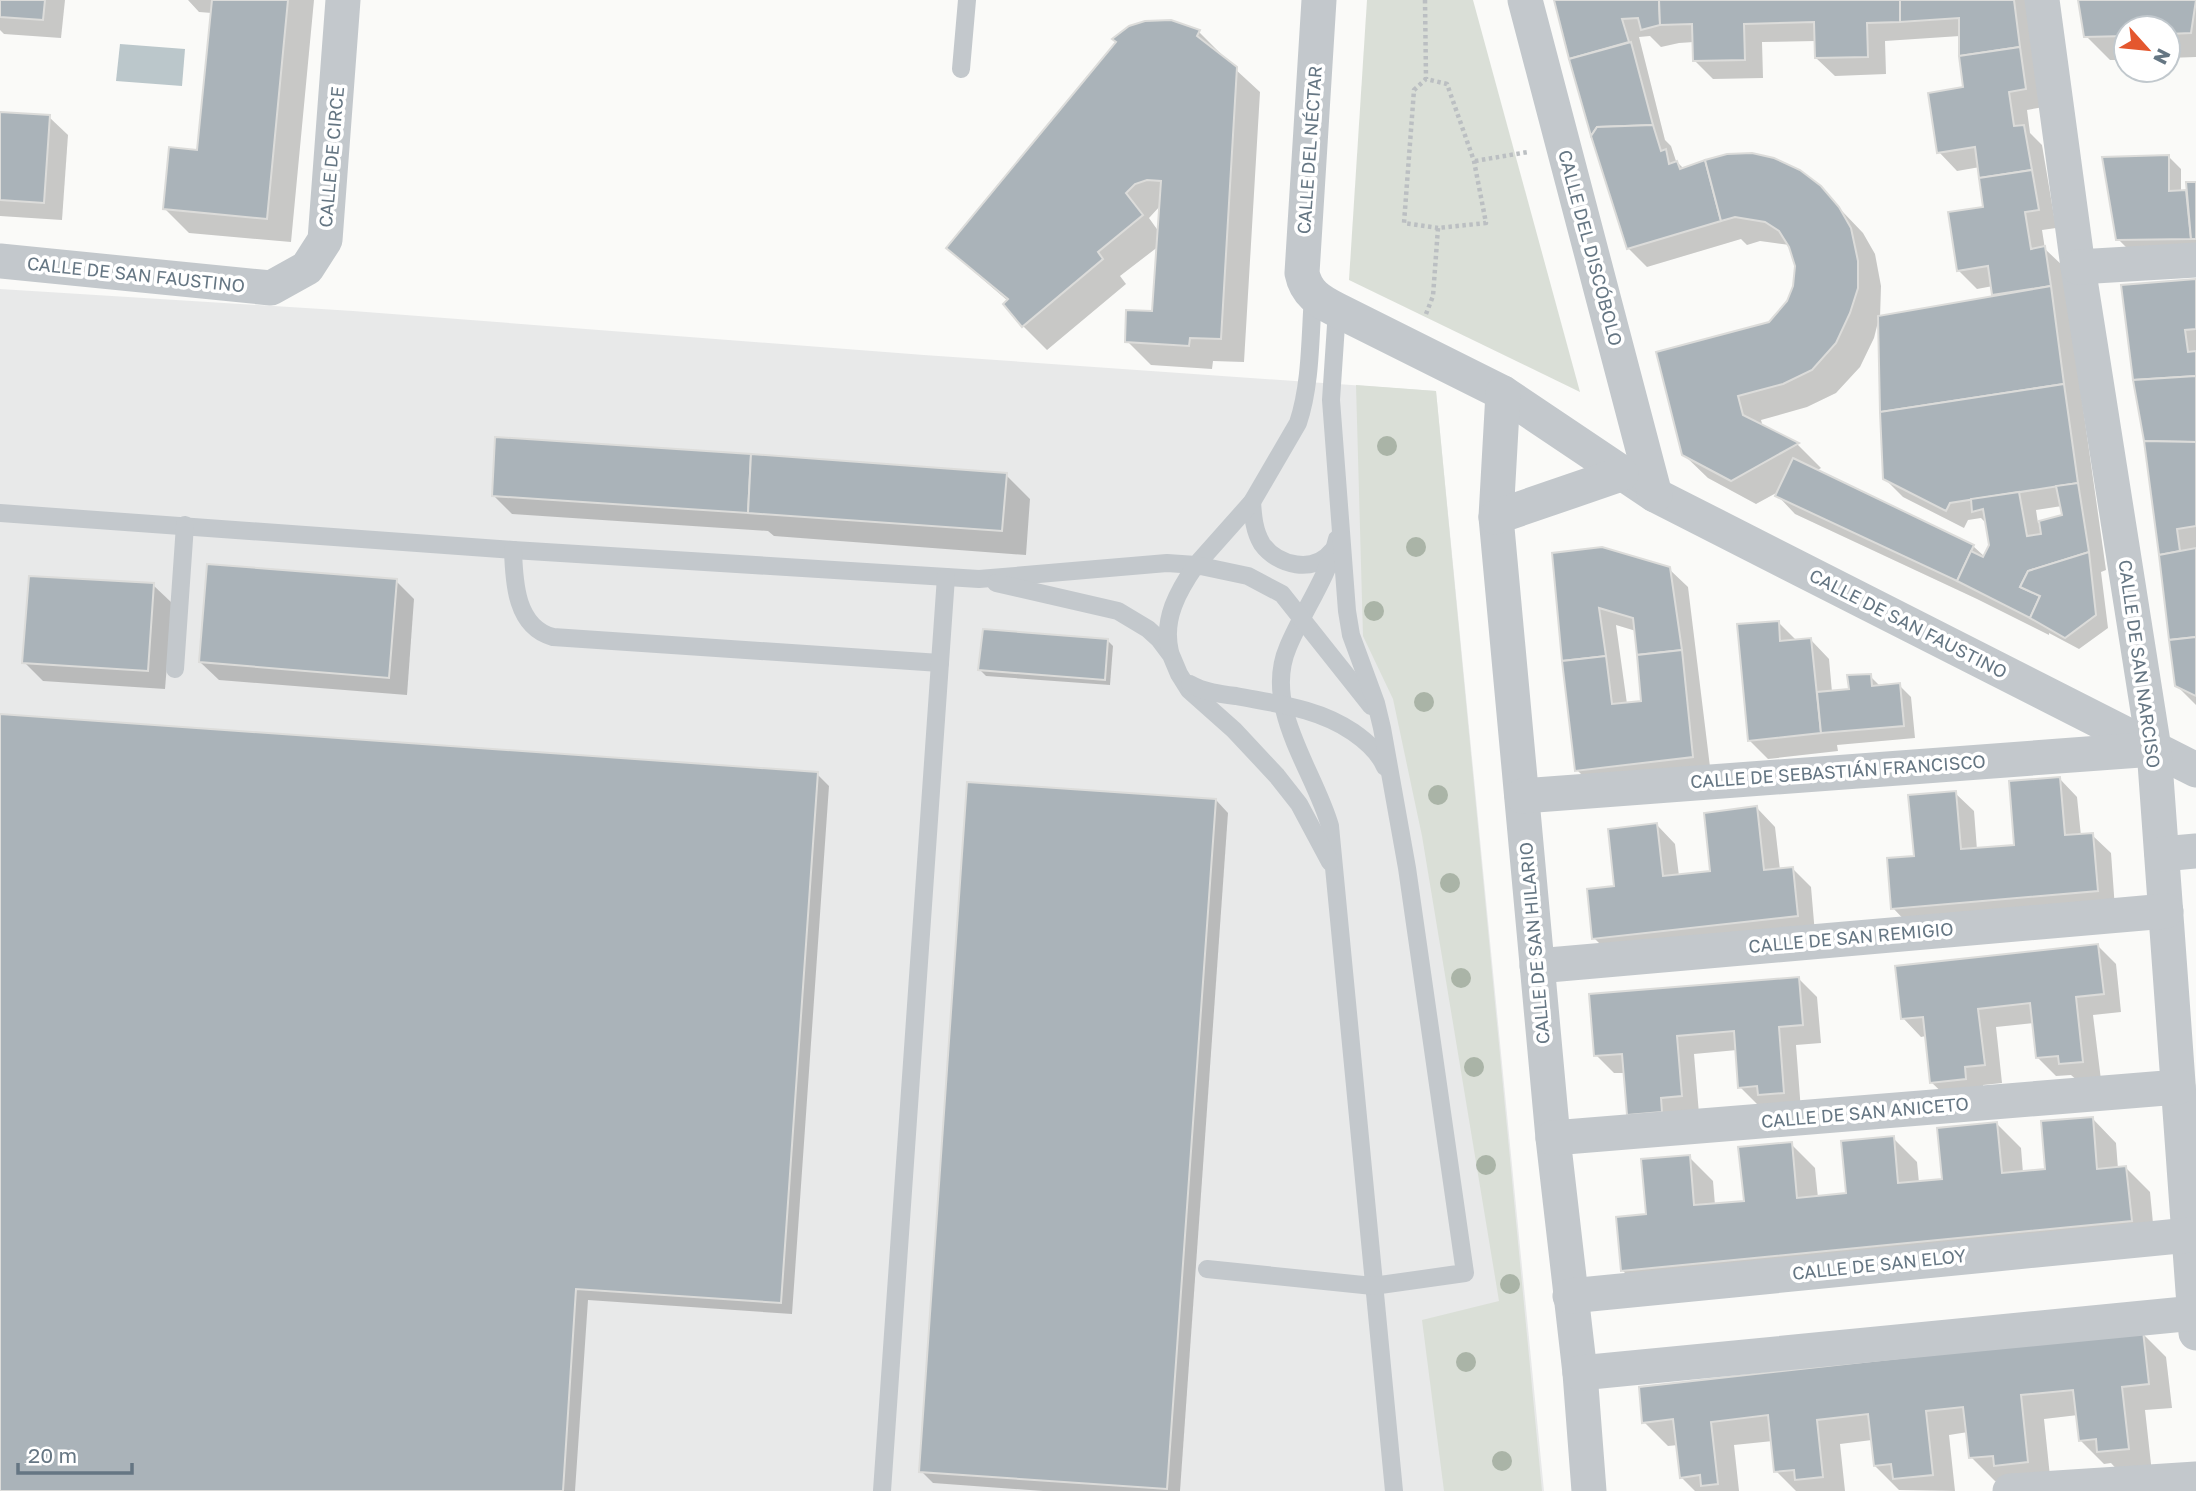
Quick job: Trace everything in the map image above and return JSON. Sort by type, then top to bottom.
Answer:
[{"type":"street","name":"CALLE DE CIRCE","points":[[271,288],[307,268],[325,240],[343,0]]},
{"type":"street","name":"CALLE DEL NÉCTAR","points":[[1319,0],[1302,261],[1304,283],[1325,303]]},
{"type":"street","name":"CALLE DEL DISCÓBOLO","points":[[1525,0],[1655,495]]},
{"type":"street","name":"CALLE DE SAN NARCISO","points":[[2042,0],[2078,267],[2154,749],[2178,1087],[2191,1193],[2189,1235],[2195,1323]]},
{"type":"street","points":[[2078,267],[2196,260]]},
{"type":"street","name":"CALLE DE SAN FAUSTINO","points":[[0,261],[271,288]]},
{"type":"street","name":"CALLE DE SAN FAUSTINO","points":[[1325,303],[1503,393],[1655,495],[2196,770]]},
{"type":"street","name":"CALLE DE SAN HILARIO","points":[[1503,393],[1496,517],[1536,966],[1580,1373],[1589,1491]]},
{"type":"street","points":[[1496,517],[1621,474]]},
{"type":"street","name":"CALLE DE SEBASTIÁN FRANCISCO","points":[[1522,796],[2154,749]]},
{"type":"street","points":[[2162,854],[2196,851]]},
{"type":"street","name":"CALLE DE SAN REMIGIO","points":[[1536,966],[2166,911]]},
{"type":"street","name":"CALLE DE SAN ANICETO","points":[[1553,1138],[2178,1087]]},
{"type":"street","name":"CALLE DE SAN ELOY","points":[[1570,1296],[2189,1235]]},
{"type":"street","points":[[1580,1373],[2195,1323]]},
{"type":"street","points":[[2010,1491],[2196,1479]]},
{"type":"lane","points":[[961,69],[967,0]]},
{"type":"lane","points":[[1325,303],[1302,410],[1291,436],[1252,502],[1196,565],[1173,603],[1167,632],[1171,655],[1189,690],[1234,730],[1277,776],[1299,804],[1334,869]]},
{"type":"lane","points":[[1207,1269],[1373,1286],[1465,1273],[1407,868],[1382,728],[1351,635],[1347,611],[1325,303]]},
{"type":"lane","points":[[1252,502],[1257,535],[1262,544],[1280,559],[1308,566],[1320,564],[1335,548]]},
{"type":"lane","points":[[0,513],[513,550],[979,579],[1167,564],[1196,565],[1231,571],[1261,581],[1282,594],[1363,695],[1382,728]]},
{"type":"lane","points":[[1340,520],[1335,548],[1286,649],[1281,695],[1303,762],[1324,805],[1330,826],[1394,1491]]},
{"type":"lane","points":[[175,669],[185,525]]},
{"type":"lane","points":[[513,550],[514,577],[523,612],[539,633],[567,638],[940,663]]},
{"type":"lane","points":[[882,1491],[946,577]]},
{"type":"lane","points":[[979,579],[1118,611],[1148,629],[1171,655]]},
{"type":"lane","points":[[1179,674],[1188,683],[1205,691],[1284,705],[1326,716],[1371,746],[1383,761],[1392,784]]},
{"type":"path","points":[[1425,0],[1426,79],[1414,90],[1404,223],[1438,228],[1486,223],[1474,161],[1447,84],[1426,79]]},
{"type":"path","points":[[1474,161],[1563,145]]},
{"type":"path","points":[[1414,348],[1433,296],[1438,228]]},
{"type":"shaded area","points":[[1367,0],[1473,0],[1580,392],[1349,280]]},
{"type":"shaded area","points":[[120,44],[185,49],[182,86],[116,81]]},
{"type":"shaded area","points":[[0,289],[353,311],[1436,391],[1544,1491],[0,1491]]},
{"type":"shaded area","points":[[1356,385],[1436,391],[1542,1491],[1444,1491],[1422,1320],[1499,1301],[1422,836],[1393,699],[1363,636]]},
{"type":"building","points":[[0,0],[45,0],[43,20],[0,17]]},
{"type":"building","points":[[212,0],[288,0],[267,219],[163,209],[169,147],[197,150]]},
{"type":"building","points":[[1554,0],[1659,0],[1660,25],[1641,30],[1638,18],[1622,19],[1629,42],[1569,59]]},
{"type":"building","points":[[1659,0],[1900,0],[1900,22],[1867,23],[1868,57],[1815,58],[1814,22],[1744,24],[1745,60],[1693,61],[1692,24],[1660,25]]},
{"type":"building","points":[[1900,0],[2014,0],[2020,47],[1959,56],[1959,18],[1900,22]]},
{"type":"building","points":[[2078,0],[2196,0],[2191,33],[2182,33],[2182,14],[2112,14],[2112,36],[2084,37]]},
{"type":"building","points":[[1171,20],[1200,30],[1197,36],[1237,67],[1221,339],[1190,338],[1189,346],[1125,342],[1126,310],[1152,311],[1161,181],[1147,180],[1135,184],[1126,193],[1143,215],[1098,252],[1103,259],[1022,327],[1003,304],[1008,299],[946,248],[1116,42],[1112,39],[1129,26],[1145,21]]},
{"type":"building","points":[[1631,42],[1653,125],[1597,127],[1591,136],[1569,59]]},
{"type":"building","points":[[2020,47],[2026,89],[2009,92],[2014,126],[2024,125],[2032,170],[1979,178],[1975,147],[1937,153],[1928,93],[1963,87],[1959,56]]},
{"type":"building","points":[[0,112],[50,115],[44,203],[0,200]]},
{"type":"building","points":[[1653,125],[1661,151],[1666,149],[1669,164],[1677,161],[1680,169],[1705,160],[1721,221],[1627,249],[1591,136],[1597,127]]},
{"type":"building","points":[[1752,153],[1774,158],[1800,170],[1821,186],[1839,207],[1851,228],[1858,261],[1858,288],[1836,343],[1812,370],[1783,384],[1738,396],[1743,415],[1799,443],[1731,481],[1682,455],[1656,352],[1769,322],[1787,301],[1793,286],[1795,266],[1789,247],[1779,231],[1765,222],[1735,217],[1721,221],[1705,160],[1727,154]]},
{"type":"building","points":[[2169,155],[2169,191],[2186,190],[2191,239],[2116,240],[2102,157]]},
{"type":"building","points":[[2032,170],[2039,210],[2025,212],[2031,249],[2045,246],[2051,286],[1992,295],[1988,266],[1957,271],[1948,212],[1983,207],[1979,178]]},
{"type":"building","points":[[2186,182],[2196,182],[2196,239],[2191,239]]},
{"type":"building","points":[[2196,279],[2196,329],[2185,330],[2188,352],[2196,351],[2196,376],[2133,380],[2121,285]]},
{"type":"building","points":[[2051,286],[2064,384],[1880,412],[1878,316]]},
{"type":"building","points":[[2196,376],[2196,442],[2144,441],[2133,380]]},
{"type":"building","points":[[2064,384],[2078,483],[1950,503],[1946,511],[1883,479],[1880,412]]},
{"type":"building","points":[[495,437],[751,454],[748,513],[492,496]]},
{"type":"building","points":[[2144,441],[2196,442],[2196,526],[2177,529],[2180,551],[2159,555]]},
{"type":"building","points":[[751,454],[1007,473],[1002,531],[748,513]]},
{"type":"building","points":[[1793,458],[1974,545],[1957,581],[1775,496]]},
{"type":"building","points":[[2078,483],[2089,552],[2028,571],[2020,587],[2040,596],[2030,618],[1957,581],[1971,551],[1983,557],[1989,545],[1983,509],[1972,512],[1971,499],[2019,492],[2027,536],[2041,534],[2039,521],[2062,515],[2056,486]]},
{"type":"building","points":[[1602,547],[1670,567],[1682,650],[1637,655],[1633,618],[1599,608],[1606,656],[1562,661],[1552,553]]},
{"type":"building","points":[[2196,548],[2196,637],[2169,640],[2159,555]]},
{"type":"building","points":[[2089,552],[2096,615],[2065,638],[2030,618],[2040,596],[2020,587],[2028,571]]},
{"type":"building","points":[[207,564],[397,579],[389,678],[199,662]]},
{"type":"building","points":[[29,576],[154,583],[148,671],[22,663]]},
{"type":"building","points":[[1779,621],[1780,641],[1811,638],[1821,733],[1748,741],[1737,624]]},
{"type":"building","points":[[983,629],[1108,639],[1105,680],[978,670]]},
{"type":"building","points":[[2196,637],[2196,696],[2175,686],[2169,640]]},
{"type":"building","points":[[1682,650],[1693,757],[1575,771],[1562,661],[1606,656],[1612,704],[1641,701],[1637,655]]},
{"type":"building","points":[[1871,674],[1872,686],[1900,683],[1904,726],[1821,733],[1817,692],[1849,689],[1847,675]]},
{"type":"building","points":[[0,714],[818,772],[781,1303],[576,1289],[563,1491],[0,1491]]},
{"type":"building","points":[[2060,777],[2065,835],[2093,833],[2098,891],[1891,909],[1887,858],[1914,856],[1908,795],[1956,791],[1961,849],[2014,845],[2009,781]]},
{"type":"building","points":[[967,782],[1216,799],[1167,1489],[919,1472]]},
{"type":"building","points":[[1757,806],[1764,870],[1793,867],[1798,916],[1592,939],[1587,889],[1614,886],[1608,829],[1657,823],[1663,876],[1710,871],[1704,813]]},
{"type":"building","points":[[2098,944],[2104,994],[2076,997],[2083,1062],[2059,1064],[2058,1056],[2036,1058],[2030,1003],[1978,1009],[1985,1065],[1965,1067],[1966,1079],[1930,1083],[1923,1017],[1901,1019],[1895,966]]},
{"type":"building","points":[[1799,977],[1803,1025],[1779,1027],[1784,1093],[1758,1095],[1757,1086],[1738,1088],[1734,1031],[1677,1036],[1682,1096],[1661,1098],[1662,1112],[1627,1115],[1622,1054],[1594,1056],[1589,994]]},
{"type":"building","points":[[2093,1117],[2097,1169],[2126,1166],[2132,1221],[1621,1271],[1616,1217],[1646,1214],[1641,1159],[1690,1155],[1694,1205],[1744,1201],[1738,1147],[1792,1142],[1797,1198],[1846,1193],[1841,1141],[1894,1136],[1898,1183],[1942,1179],[1937,1128],[1997,1122],[2002,1173],[2045,1169],[2041,1121]]},
{"type":"building","points":[[2143,1331],[2149,1384],[2122,1387],[2129,1449],[2097,1452],[2096,1439],[2079,1441],[2073,1390],[2021,1395],[2028,1462],[1994,1466],[1993,1456],[1969,1458],[1963,1407],[1926,1411],[1933,1475],[1893,1479],[1891,1464],[1874,1466],[1868,1414],[1817,1420],[1823,1477],[1795,1480],[1794,1470],[1774,1472],[1768,1415],[1711,1422],[1718,1484],[1701,1486],[1700,1475],[1680,1478],[1673,1419],[1642,1423],[1639,1387]]}]
